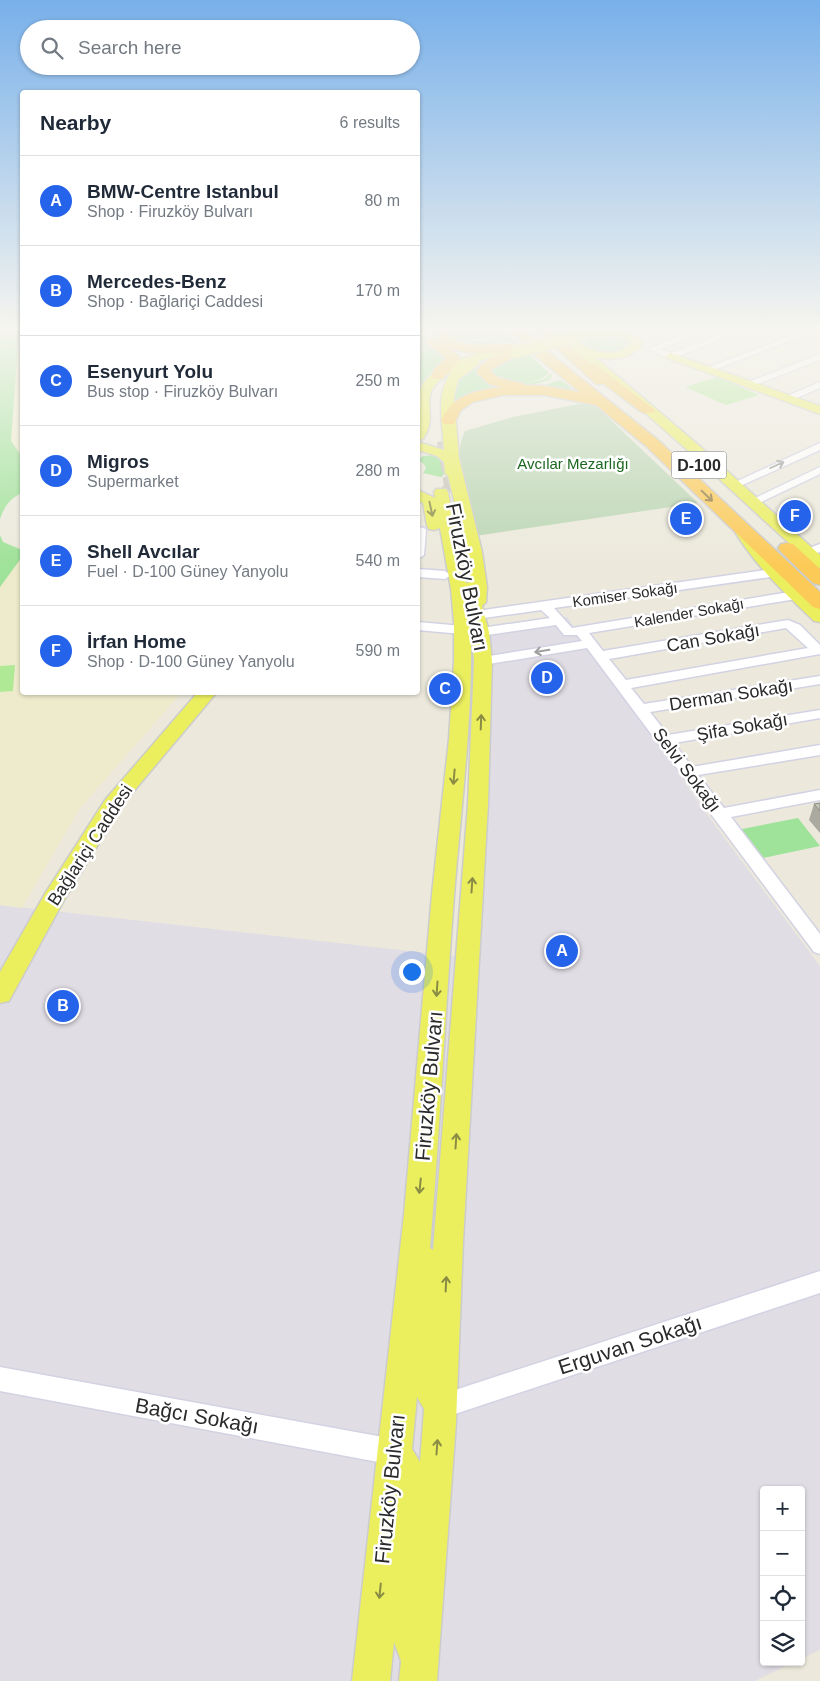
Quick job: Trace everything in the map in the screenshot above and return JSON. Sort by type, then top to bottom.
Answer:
[{"type":"highway","points":[[449,421],[456,409]]},
{"type":"highway","points":[[608,409],[620,416]]},
{"type":"highway","name":"D-100","points":[[612,409],[660,450],[820,603]]},
{"type":"highway","name":"D-100","points":[[638,409],[820,579]]},
{"type":"main road","points":[[420,432],[422,429],[422,409]]},
{"type":"main road","points":[[433,409],[439,442],[440,409]]},
{"type":"main road","points":[[449,409],[453,466],[478,577],[479,597],[470,625]]},
{"type":"main road","points":[[648,410],[753,502],[814,550],[820,563]]},
{"type":"main road","points":[[420,447],[444,454],[453,466],[448,478],[439,484],[420,489]]},
{"type":"main road","name":"Firuzköy Bulvarı","points":[[418,1673],[440,1403],[448,1242],[478,804],[483,661],[470,625],[451,550],[446,492]]},
{"type":"main road","points":[[420,495],[430,501],[424,529],[445,575],[450,600],[470,625]]},
{"type":"main road","points":[[738,525],[752,549],[773,573],[820,617]]},
{"type":"main road","name":"Firuzköy Bulvarı","points":[[370,1681],[416,1234],[461,699],[470,625]]},
{"type":"main road","name":"Bağlariçi Caddesi","points":[[0,994],[99,823],[193,695]]},
{"type":"main road","name":"Bağlariçi Caddesi","points":[[149,753],[205,695]]},
{"type":"main road","points":[[446,871],[452,890],[454,929],[469,936]]},
{"type":"main road","points":[[416,1234],[424,1260],[426,1278],[419,1350],[421,1371],[440,1403]]},
{"type":"main road","points":[[394,1452],[410,1477],[413,1493],[405,1612],[418,1673]]},
{"type":"street","points":[[734,485],[820,446]]},
{"type":"street","points":[[753,502],[820,470]]},
{"type":"street","points":[[420,546],[424,529]]},
{"type":"street","points":[[420,573],[445,575]]},
{"type":"street","name":"Komiser Sokağı","points":[[470,625],[546,607],[773,573]]},
{"type":"street","name":"Kalender Sokağı","points":[[581,631],[796,595]]},
{"type":"street","points":[[546,607],[569,632],[581,631]]},
{"type":"street","points":[[420,626],[559,621]]},
{"type":"street","name":"Can Sokağı","points":[[600,656],[788,624],[795,628],[818,650]]},
{"type":"street","name":"Selvi Sokağı","points":[[581,631],[820,947]]},
{"type":"street","points":[[483,661],[590,643]]},
{"type":"street","points":[[623,685],[818,650]]},
{"type":"street","name":"Derman Sokağı","points":[[641,709],[820,680]]},
{"type":"street","name":"Şifa Sokağı","points":[[665,740],[820,714]]},
{"type":"street","points":[[689,772],[820,750]]},
{"type":"street","points":[[721,814],[820,796]]},
{"type":"street","name":"Erguvan Sokağı","points":[[440,1403],[452,1404],[820,1282]]},
{"type":"street","name":"Bağcı Sokağı","points":[[0,1379],[394,1452]]},
{"type":"shaded area","points":[[13,409],[20,409],[20,454],[11,441]]},
{"type":"shaded area","points":[[20,560],[20,695],[179,695],[80,808],[22,908],[0,905],[0,587]]},
{"type":"shaded area","points":[[567,617],[717,828],[820,966],[820,1650],[805,1657],[805,1486],[760,1486],[760,1666],[786,1666],[755,1681],[0,1681],[0,905],[480,959],[485,634],[492,627]]},
{"type":"green space","points":[[0,409],[13,409],[11,441],[20,454],[20,494],[8,503],[0,519]]},
{"type":"green space","name":"Avcılar Mezarlığı","points":[[551,409],[600,409],[698,503],[475,536],[462,483],[460,469],[461,442],[465,431],[513,417]]},
{"type":"green space","points":[[435,455],[445,463],[447,471],[441,477],[423,473],[426,468],[420,461],[420,458],[423,456]]},
{"type":"green space","points":[[0,535],[3,542],[20,549],[20,560],[0,587]]},
{"type":"green space","points":[[15,665],[13,691],[0,692],[0,666]]},
{"type":"green space","points":[[798,818],[820,846],[758,859],[737,830]]},
{"type":"building","points":[[820,803],[820,811],[814,804]]},
{"type":"tunnel","points":[[443,441],[450,486]]},
{"type":"tunnel","points":[[450,485],[451,492]]},
{"type":"place","name":"İrfan Home","points":[[795,516]]},
{"type":"place","name":"Shell Avcılar","points":[[686,519]]},
{"type":"place","name":"Migros","points":[[547,678]]},
{"type":"place","name":"Esenyurt Yolu","points":[[445,689]]},
{"type":"place","name":"BMW-Centre Istanbul","points":[[562,951]]},
{"type":"place","name":"Mercedes-Benz","points":[[63,1006]]}]
